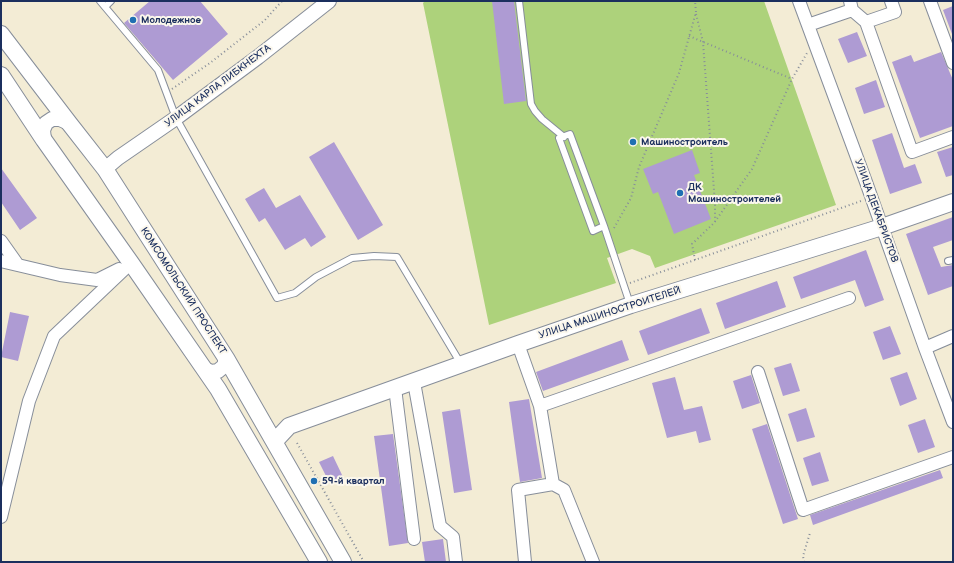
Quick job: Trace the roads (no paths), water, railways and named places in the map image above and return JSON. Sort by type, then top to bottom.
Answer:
[{"type":"main road","name":"КОМСОМОЛЬСКИЙ ПРОСПЕКТ","points":[[1,34],[106,169],[238,377],[343,562]]},
{"type":"main road","points":[[1,75],[44,140],[132,263],[218,389],[319,562]]},
{"type":"main road","name":"УЛИЦА МАШИНОСТРОИТЕЛЕЙ","points":[[275,441],[289,426],[461,364],[631,306],[882,227],[953,202]]},
{"type":"main road","points":[[218,389],[218,382],[224,375],[238,377]]},
{"type":"street","name":"УЛИЦА КАРЛА ЛИБКНЕХТА","points":[[106,169],[118,158],[176,118],[258,57],[329,1]]},
{"type":"street","name":"УЛИЦА ДЕКАБРИСТОВ","points":[[799,1],[953,422]]},
{"type":"street","points":[[866,22],[895,12],[891,1]]},
{"type":"street","points":[[930,1],[953,63]]},
{"type":"street","points":[[808,25],[851,6],[866,22],[912,152],[953,137]]},
{"type":"street","points":[[44,140],[43,130],[46,123],[52,119],[60,119],[69,123]]},
{"type":"street","points":[[1,241],[18,265]]},
{"type":"street","points":[[1,261],[60,275],[97,280],[132,263]]},
{"type":"street","points":[[1,517],[29,401],[54,336],[132,263]]},
{"type":"street","points":[[540,406],[849,298]]},
{"type":"street","points":[[925,348],[953,336]]},
{"type":"street","points":[[518,344],[540,406],[553,484]]},
{"type":"street","points":[[204,369],[212,372],[218,371],[224,366],[226,358]]},
{"type":"street","points":[[758,372],[803,510],[953,457]]},
{"type":"street","points":[[414,382],[440,526],[453,537],[456,562]]},
{"type":"street","points":[[395,388],[414,539]]},
{"type":"street","points":[[525,562],[518,490],[553,484],[564,490],[593,562]]},
{"type":"lane","points":[[100,1],[158,70],[176,118],[277,298],[295,293],[316,277],[352,258],[374,256],[397,257],[461,364]]},
{"type":"lane","points":[[104,7],[111,1]]},
{"type":"lane","points":[[519,1],[531,104],[542,119],[564,137]]},
{"type":"lane","points":[[604,226],[593,231],[559,138],[570,134],[604,226],[631,306]]},
{"type":"place","name":"Молодежное","points":[[133,20]]},
{"type":"place","name":"Машиностроитель","points":[[633,142]]},
{"type":"place","name":"ДК Машиностроителей","points":[[680,193]]},
{"type":"place","name":"59-й квартал","points":[[314,481]]}]
